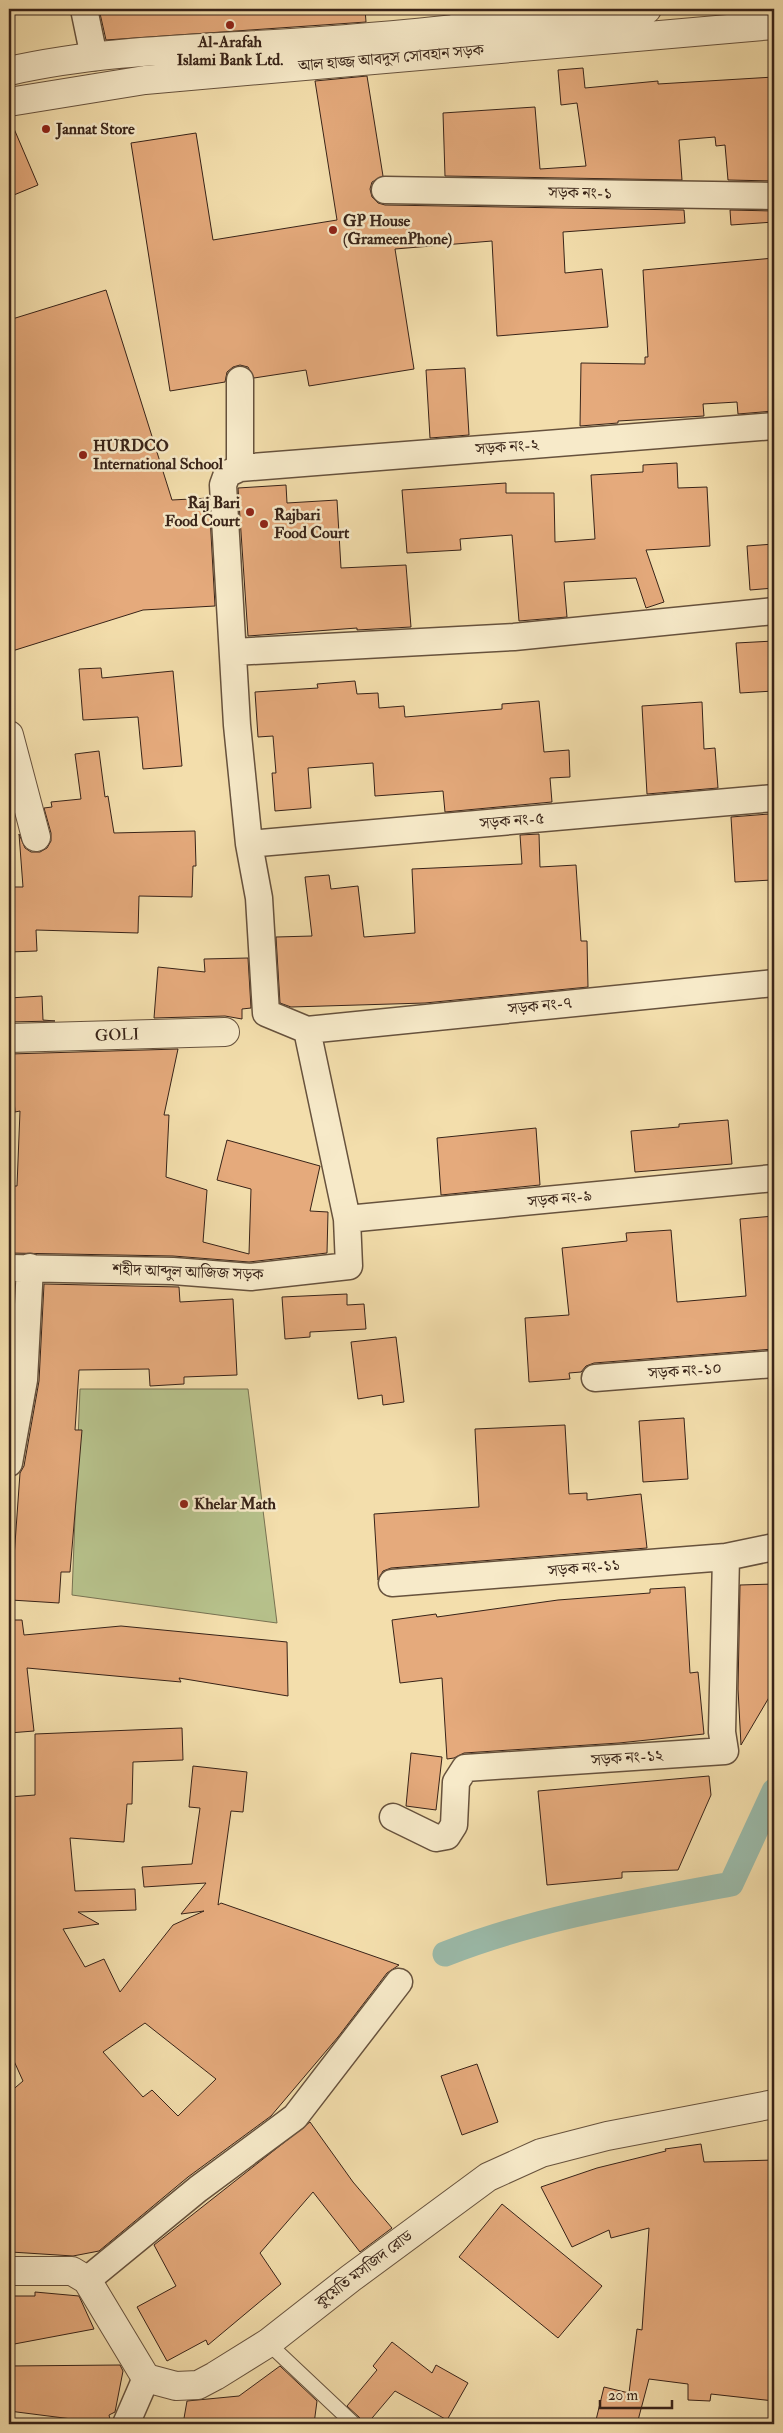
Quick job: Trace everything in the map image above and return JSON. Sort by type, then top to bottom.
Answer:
[{"type":"street","points":[[84,9],[94,57]]},
{"type":"street","points":[[9,71],[94,57],[152,51],[306,42],[464,18],[647,9]]},
{"type":"street","name":"আল হাজ্জ আবদুস সোবহান সড়ক","points":[[9,102],[145,80],[774,25]]},
{"type":"street","name":"সড়ক নং-১","points":[[385,190],[774,196]]},
{"type":"street","points":[[240,380],[240,468],[227,474],[223,485],[237,725],[249,844],[259,898],[266,1013],[307,1030],[346,1219]]},
{"type":"street","name":"সড়ক নং-২","points":[[240,468],[774,426]]},
{"type":"street","points":[[232,652],[514,638],[774,611]]},
{"type":"street","points":[[12,752],[36,837]]},
{"type":"street","name":"সড়ক নং-৫","points":[[249,844],[774,798]]},
{"type":"street","name":"সড়ক নং-৭","points":[[307,1030],[774,983]]},
{"type":"street","name":"GOLI","points":[[9,1038],[225,1032]]},
{"type":"street","name":"সড়ক নং-৯","points":[[346,1219],[774,1178]]},
{"type":"street","name":"শহীদ আব্দুল আজিজ সড়ক","points":[[20,1267],[173,1271],[251,1277],[349,1266],[346,1219]]},
{"type":"street","points":[[9,1463],[24,1380],[20,1267]]},
{"type":"street","name":"সড়ক নং-১০","points":[[595,1378],[774,1364]]},
{"type":"street","name":"সড়ক নং-১১","points":[[392,1583],[726,1556],[774,1548]]},
{"type":"street","name":"সড়ক নং-১২","points":[[394,1817],[436,1838],[447,1836],[454,1825],[456,1782],[465,1768],[725,1751],[722,1732],[726,1556]]},
{"type":"street","points":[[87,2280],[198,2189],[296,2117],[399,1982]]},
{"type":"street","name":"কুয়েতি মসজিদ রোড","points":[[146,2378],[176,2386],[198,2385],[268,2343],[351,2278],[488,2177],[541,2153],[606,2136],[774,2104]]},
{"type":"street","points":[[9,2271],[72,2271],[87,2280],[146,2378],[126,2424]]},
{"type":"lane","points":[[268,2343],[354,2424]]},
{"type":"green space","points":[[80,1389],[248,1389],[277,1623],[72,1595]]},
{"type":"building","points":[[99,9],[365,9],[366,22],[106,40]]},
{"type":"building","points":[[583,68],[585,88],[658,81],[658,84],[774,77],[774,181],[728,180],[725,145],[716,146],[715,137],[679,140],[682,180],[445,176],[443,113],[535,107],[540,169],[586,166],[577,103],[561,105],[558,70]]},
{"type":"building","name":"GP House (GrameenPhone)","points":[[367,76],[383,176],[372,182],[370,189],[372,197],[378,203],[385,205],[684,210],[685,223],[563,232],[565,273],[602,269],[608,327],[497,336],[492,241],[395,249],[414,369],[309,386],[306,370],[254,378],[248,367],[240,365],[233,367],[227,372],[225,382],[170,391],[131,143],[196,133],[213,240],[337,220],[315,81]]},
{"type":"building","points":[[9,117],[38,185],[9,197]]},
{"type":"building","points":[[730,210],[774,211],[774,222],[731,225]]},
{"type":"building","points":[[774,258],[774,411],[738,414],[737,402],[703,404],[704,416],[618,421],[618,423],[580,426],[581,363],[645,364],[645,357],[648,357],[643,270]]},
{"type":"building","name":"HURDCO International School","points":[[106,290],[172,500],[209,498],[215,606],[143,610],[9,652],[9,320]]},
{"type":"building","points":[[465,368],[469,435],[430,438],[426,370]]},
{"type":"building","points":[[677,463],[678,488],[707,487],[710,546],[646,550],[664,602],[646,608],[636,578],[564,582],[567,617],[519,621],[512,535],[460,539],[461,550],[407,553],[402,490],[506,483],[506,493],[554,493],[555,542],[595,539],[591,475],[643,472],[643,465]]},
{"type":"building","points":[[286,485],[287,503],[337,500],[341,568],[406,565],[411,627],[357,630],[357,628],[248,636],[238,488]]},
{"type":"building","points":[[774,544],[774,588],[750,590],[747,546]]},
{"type":"building","points":[[774,641],[774,691],[740,693],[736,643]]},
{"type":"building","points":[[101,668],[102,678],[173,671],[182,766],[143,769],[138,717],[83,720],[79,669]]},
{"type":"building","points":[[355,681],[357,694],[378,693],[379,708],[404,706],[405,717],[502,709],[502,704],[539,701],[544,752],[569,750],[570,777],[550,778],[552,802],[445,812],[443,791],[375,796],[373,763],[308,768],[311,808],[275,811],[272,773],[276,773],[273,736],[258,737],[255,692],[318,688],[317,684]]},
{"type":"building","points":[[702,702],[704,749],[715,748],[718,788],[647,794],[642,706]]},
{"type":"building","points":[[99,751],[105,797],[108,796],[114,833],[195,831],[196,866],[193,866],[192,897],[139,896],[138,933],[36,930],[37,951],[9,952],[9,887],[23,887],[19,834],[25,848],[31,852],[40,852],[47,848],[51,841],[51,833],[44,808],[52,807],[51,802],[81,799],[75,754]]},
{"type":"building","points":[[769,814],[772,880],[735,882],[731,817]]},
{"type":"building","points":[[539,834],[540,867],[576,865],[581,941],[587,941],[588,987],[425,1003],[291,1007],[280,1003],[276,937],[312,936],[305,877],[329,875],[331,889],[358,886],[364,937],[415,933],[412,869],[522,864],[520,835]]},
{"type":"building","points":[[248,958],[251,1008],[242,1009],[242,1019],[225,1016],[154,1018],[158,967],[205,972],[204,959]]},
{"type":"building","points":[[42,996],[43,1020],[55,1021],[9,1022],[9,998]]},
{"type":"building","points":[[178,1049],[164,1115],[169,1115],[166,1177],[207,1190],[203,1242],[249,1254],[251,1189],[217,1180],[227,1140],[320,1166],[310,1211],[328,1212],[327,1253],[249,1262],[173,1256],[9,1253],[9,1186],[17,1186],[20,1111],[15,1112],[10,1054]]},
{"type":"building","points":[[728,1120],[732,1164],[635,1172],[631,1131],[679,1127],[679,1124]]},
{"type":"building","points":[[536,1128],[540,1185],[441,1195],[437,1138]]},
{"type":"building","points":[[774,1216],[774,1349],[594,1363],[586,1366],[581,1372],[569,1373],[570,1379],[529,1382],[525,1318],[569,1315],[562,1248],[627,1241],[626,1233],[671,1230],[677,1302],[746,1296],[740,1219]]},
{"type":"building","points":[[44,1284],[179,1287],[180,1302],[233,1299],[237,1375],[184,1377],[184,1384],[150,1386],[149,1369],[79,1370],[75,1430],[82,1430],[70,1572],[61,1572],[59,1603],[11,1600],[20,1473],[24,1466],[39,1381]]},
{"type":"building","points":[[347,1294],[347,1305],[364,1304],[366,1329],[310,1332],[310,1337],[285,1339],[282,1297]]},
{"type":"building","points":[[396,1337],[404,1402],[383,1405],[382,1395],[358,1399],[351,1342]]},
{"type":"building","points":[[684,1418],[688,1479],[643,1482],[639,1421]]},
{"type":"building","points":[[565,1425],[569,1494],[587,1493],[587,1500],[641,1494],[647,1548],[391,1568],[383,1571],[378,1580],[374,1514],[479,1507],[475,1429]]},
{"type":"building","points":[[774,1584],[774,1689],[741,1745],[738,1689],[740,1585]]},
{"type":"building","points":[[685,1587],[690,1673],[698,1672],[704,1734],[619,1743],[464,1753],[447,1759],[442,1678],[400,1683],[392,1620],[436,1614],[437,1617],[558,1600],[650,1593],[650,1589]]},
{"type":"building","points":[[9,1620],[22,1620],[24,1635],[121,1626],[287,1642],[288,1696],[179,1678],[181,1682],[27,1668],[34,1731],[9,1733]]},
{"type":"building","points":[[182,1728],[183,1760],[133,1762],[132,1804],[127,1804],[124,1842],[70,1838],[75,1891],[135,1889],[136,1910],[78,1912],[99,1924],[63,1929],[85,1967],[104,1959],[120,1992],[173,1925],[204,1911],[181,1914],[206,1883],[144,1887],[142,1867],[192,1864],[200,1808],[189,1807],[193,1766],[247,1772],[243,1812],[231,1811],[218,1905],[221,1903],[399,1965],[387,1973],[338,2037],[271,2116],[188,2177],[99,2251],[73,2256],[11,2252],[9,2093],[23,2081],[9,2050],[9,1797],[35,1795],[35,1734]],"holes":[[[145,2023],[216,2079],[178,2116],[152,2090],[143,2097],[103,2052]]]},
{"type":"building","points":[[411,1753],[442,1757],[436,1810],[406,1806]]},
{"type":"building","points":[[709,1776],[711,1795],[678,1870],[622,1872],[622,1878],[547,1885],[538,1791]]},
{"type":"building","points":[[477,2064],[498,2122],[462,2135],[441,2076]]},
{"type":"building","points":[[310,2122],[353,2182],[392,2228],[360,2252],[313,2192],[260,2253],[281,2284],[208,2345],[206,2340],[167,2361],[137,2307],[176,2286],[154,2245]]},
{"type":"building","points":[[701,2144],[704,2162],[774,2160],[774,2401],[711,2394],[710,2401],[688,2400],[688,2384],[649,2379],[637,2424],[614,2424],[596,2420],[604,2387],[629,2393],[637,2329],[642,2330],[649,2228],[611,2238],[609,2230],[572,2247],[541,2187],[597,2168],[666,2151],[665,2149]]},
{"type":"building","points":[[502,2204],[602,2286],[558,2338],[459,2257]]},
{"type":"building","points":[[35,2292],[79,2296],[94,2329],[9,2345],[9,2296],[35,2296]]},
{"type":"building","points":[[392,2342],[432,2373],[436,2365],[468,2383],[447,2420],[395,2391],[367,2424],[363,2424],[360,2418],[347,2406],[377,2370],[373,2366]]},
{"type":"building","points":[[120,2365],[123,2371],[115,2412],[109,2415],[111,2424],[9,2411],[9,2366]]},
{"type":"building","points":[[280,2366],[317,2401],[314,2424],[183,2424],[187,2401],[239,2396]]},
{"type":"waterway","points":[[445,1954],[515,1930],[586,1912],[731,1884],[774,1791]]},
{"type":"place","name":"Al-Arafah Islami Bank Ltd.","points":[[230,25]]},
{"type":"place","name":"Jannat Store","points":[[46,129]]},
{"type":"place","name":"GP House (GrameenPhone)","points":[[333,230]]},
{"type":"place","name":"HURDCO International School","points":[[83,455]]},
{"type":"place","name":"Raj Bari Food Court","points":[[250,512]]},
{"type":"place","name":"Rajbari Food Court","points":[[264,524]]},
{"type":"place","name":"Khelar Math","points":[[184,1504]]}]
